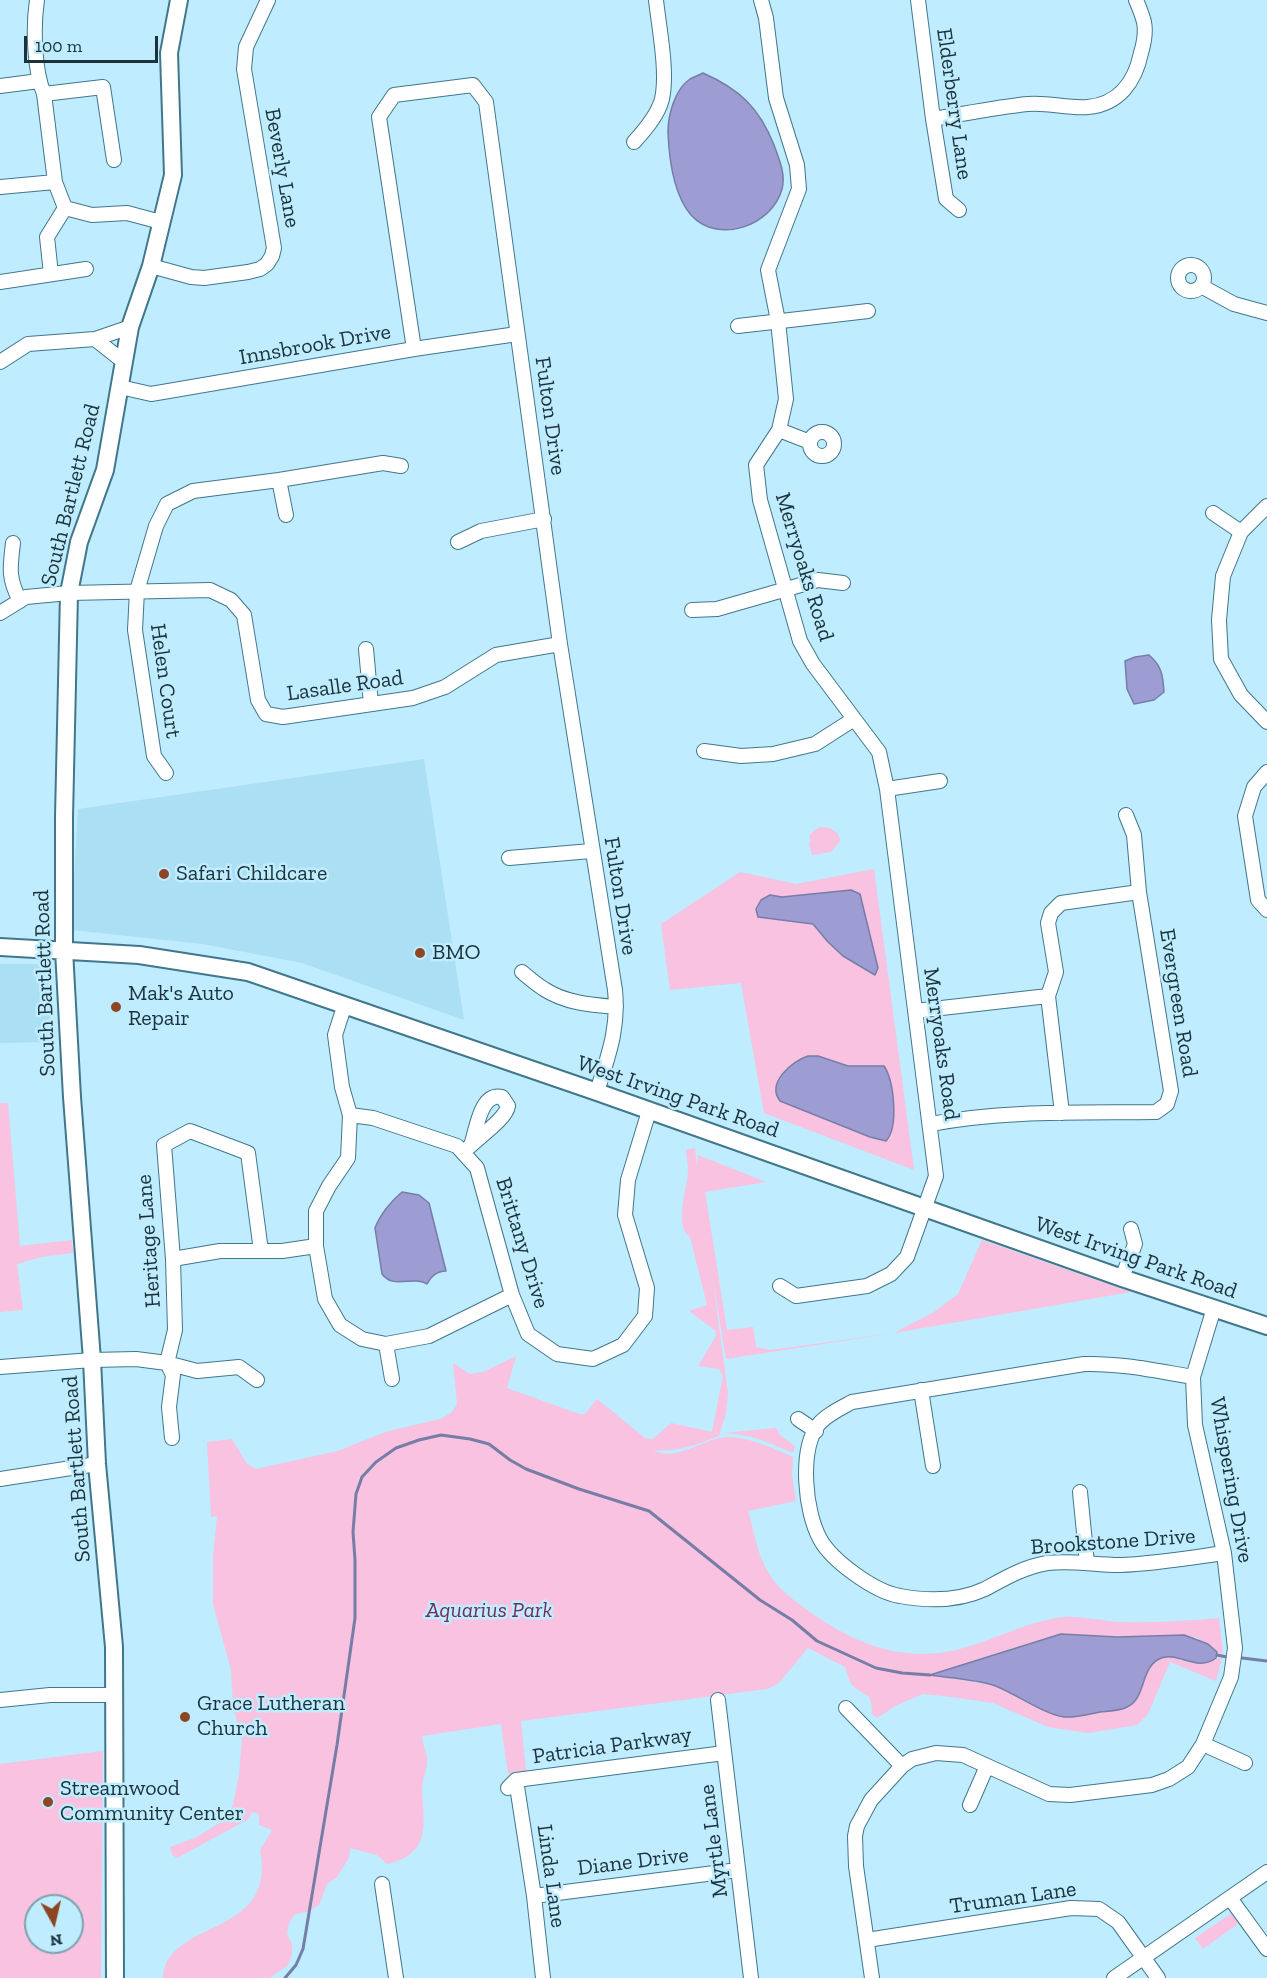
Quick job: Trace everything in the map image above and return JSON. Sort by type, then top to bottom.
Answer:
[{"type":"main road","name":"South Bartlett Road","points":[[115,1978],[114,1647],[97,1464],[64,950],[64,817],[69,593],[79,542],[105,470],[130,327],[151,266],[173,175],[169,53],[179,0]]},
{"type":"main road","name":"West Irving Park Road","points":[[0,947],[139,955],[248,972],[344,1007],[597,1092],[1122,1278],[1267,1326]]},
{"type":"street","points":[[37,0],[36,36],[39,81],[44,94],[55,182],[65,208]]},
{"type":"street","name":"Beverly Lane","points":[[151,266],[191,277],[204,278],[260,269],[272,256],[274,248],[244,69],[246,47],[268,0]]},
{"type":"street","points":[[634,142],[650,122],[662,98],[664,79],[656,0]]},
{"type":"street","name":"Merryoaks Road","points":[[761,0],[766,18],[776,98],[797,165],[799,189],[768,270],[778,321],[786,399],[779,430],[756,465],[760,500],[800,641],[813,664],[879,752],[887,789],[936,1176],[907,1257],[891,1274],[867,1286],[796,1296],[780,1286]]},
{"type":"street","name":"Elderberry Lane","points":[[918,0],[946,199],[959,210]]},
{"type":"street","points":[[933,119],[1028,104],[1086,107],[1101,105],[1116,98],[1130,86],[1138,69],[1144,39],[1144,23],[1136,0]]},
{"type":"street","points":[[0,86],[39,81]]},
{"type":"street","name":"Fulton Drive","points":[[414,349],[379,117],[394,95],[473,85],[486,102],[560,644],[616,1007],[615,1031],[597,1092]]},
{"type":"street","points":[[44,94],[103,87],[114,160]]},
{"type":"street","points":[[0,187],[55,182]]},
{"type":"street","points":[[65,208],[92,215],[127,213],[160,222]]},
{"type":"street","points":[[51,274],[47,237],[65,208]]},
{"type":"street","points":[[0,282],[86,269]]},
{"type":"street","points":[[1202,286],[1234,304],[1267,313]]},
{"type":"street","points":[[738,326],[868,310]]},
{"type":"street","points":[[0,362],[28,344],[95,339],[130,327]]},
{"type":"street","name":"Innsbrook Drive","points":[[120,387],[151,394],[414,349],[518,334]]},
{"type":"street","points":[[95,339],[124,362]]},
{"type":"street","points":[[779,430],[810,442]]},
{"type":"street","name":"Helen Court","points":[[166,773],[154,756],[135,630],[137,591],[156,526],[167,504],[193,491],[383,464],[401,466]]},
{"type":"street","points":[[279,480],[286,515]]},
{"type":"street","points":[[1267,506],[1241,532],[1223,576],[1219,620],[1221,659],[1241,695],[1267,722]]},
{"type":"street","points":[[1213,513],[1241,532]]},
{"type":"street","points":[[458,542],[481,531],[544,519]]},
{"type":"street","points":[[9,548],[5,576],[20,601]]},
{"type":"street","points":[[692,610],[717,609],[818,580],[843,583]]},
{"type":"street","name":"Lasalle Road","points":[[0,613],[26,597],[69,593],[210,590],[231,600],[244,615],[258,700],[266,714],[283,717],[413,698],[445,687],[496,655],[560,644]]},
{"type":"street","points":[[366,649],[371,704]]},
{"type":"street","points":[[704,751],[741,756],[773,754],[814,744],[854,719]]},
{"type":"street","points":[[1267,772],[1254,788],[1245,816],[1258,900],[1267,910]]},
{"type":"street","points":[[887,789],[940,781]]},
{"type":"street","name":"Evergreen Road","points":[[931,1124],[964,1118],[1062,1113],[1156,1112],[1167,1104],[1171,1091],[1139,892],[1134,835],[1126,815]]},
{"type":"street","points":[[509,858],[591,851]]},
{"type":"street","points":[[1062,1113],[1048,996],[1056,972],[1048,923],[1051,913],[1061,903],[1139,892]]},
{"type":"street","points":[[522,972],[553,994],[593,1005],[616,1007]]},
{"type":"street","points":[[915,1011],[1048,996]]},
{"type":"street","points":[[344,1007],[335,1035],[342,1087],[350,1115],[348,1158],[316,1211],[316,1246],[325,1299],[340,1325],[362,1339],[386,1344],[429,1336],[513,1294]]},
{"type":"street","name":"Brittany Drive","points":[[350,1115],[373,1118],[468,1148],[477,1168],[513,1294],[528,1334],[557,1354],[593,1359],[618,1348],[635,1331],[645,1316],[647,1288],[625,1215],[628,1180],[650,1111]]},
{"type":"street","name":"Heritage Lane","points":[[167,1363],[175,1330],[173,1259],[164,1145],[190,1131],[248,1153],[261,1251]]},
{"type":"street","points":[[1122,1278],[1135,1244],[1131,1229]]},
{"type":"street","points":[[173,1259],[220,1251],[282,1251],[316,1246]]},
{"type":"street","name":"Whispering Drive","points":[[872,1978],[856,1866],[855,1836],[857,1826],[871,1800],[902,1766],[912,1760],[936,1753],[963,1755],[1049,1794],[1070,1795],[1152,1785],[1170,1779],[1188,1767],[1203,1744],[1227,1688],[1234,1664],[1234,1628],[1224,1553],[1195,1425],[1193,1377],[1214,1308]]},
{"type":"street","points":[[386,1344],[392,1379]]},
{"type":"street","points":[[0,1367],[136,1359],[167,1363],[197,1371],[239,1367],[257,1380]]},
{"type":"street","points":[[167,1363],[173,1375],[169,1407],[172,1438]]},
{"type":"street","name":"Brookstone Drive","points":[[1193,1377],[1128,1365],[1084,1364],[852,1402],[819,1424],[806,1461],[808,1490],[814,1523],[820,1538],[835,1557],[864,1580],[896,1596],[943,1599],[982,1590],[1011,1573],[1046,1563],[1140,1564],[1224,1553]]},
{"type":"street","points":[[921,1390],[933,1466]]},
{"type":"street","points":[[798,1419],[816,1431]]},
{"type":"street","points":[[0,1479],[97,1464]]},
{"type":"street","points":[[1080,1492],[1087,1563]]},
{"type":"street","points":[[0,1700],[50,1695],[114,1695]]},
{"type":"street","name":"Myrtle Lane","points":[[718,1700],[752,1978]]},
{"type":"street","points":[[846,1708],[902,1766]]},
{"type":"street","points":[[1203,1744],[1245,1763]]},
{"type":"street","name":"Patricia Parkway","points":[[512,1784],[724,1753]]},
{"type":"street","points":[[970,1805],[987,1766]]},
{"type":"street","name":"Linda Lane","points":[[512,1784],[534,1896],[543,1978]]},
{"type":"street","name":"Diane Drive","points":[[534,1896],[738,1870]]},
{"type":"street","points":[[1114,1978],[1267,1872]]},
{"type":"street","points":[[382,1884],[396,1978]]},
{"type":"street","points":[[1230,1898],[1267,1949]]},
{"type":"street","name":"Truman Lane","points":[[867,1940],[1071,1908],[1099,1909],[1118,1922],[1158,1978]]},
{"type":"shaded area","points":[[703,73],[737,93],[762,120],[774,145],[783,178],[782,189],[776,202],[767,213],[743,227],[729,230],[715,229],[702,224],[691,215],[676,186],[669,153],[669,118],[676,96],[685,83]]},
{"type":"shaded area","points":[[1149,655],[1157,663],[1161,672],[1164,692],[1154,700],[1134,704],[1127,689],[1125,661]]},
{"type":"shaded area","points":[[424,759],[464,1020],[302,963],[203,944],[71,930],[78,809]]},
{"type":"shaded area","points":[[851,890],[860,894],[878,968],[875,975],[843,956],[813,924],[758,917],[756,909],[761,900],[770,895],[782,897]]},
{"type":"shaded area","points":[[0,964],[50,964],[51,1042],[0,1043]]},
{"type":"shaded area","points":[[808,1056],[818,1056],[848,1066],[884,1066],[894,1104],[893,1125],[886,1141],[870,1137],[780,1101],[776,1087],[778,1080],[788,1068]]},
{"type":"shaded area","points":[[402,1192],[419,1195],[429,1203],[446,1271],[434,1275],[427,1284],[416,1281],[392,1281],[382,1274],[375,1228],[386,1208]]},
{"type":"shaded area","points":[[1061,1634],[1117,1637],[1184,1635],[1208,1644],[1217,1652],[1216,1658],[1201,1663],[1173,1657],[1159,1659],[1149,1670],[1133,1703],[1121,1709],[1073,1717],[1047,1712],[993,1685],[930,1675]]},
{"type":"green space","points":[[821,827],[834,831],[840,841],[831,852],[812,855],[809,836]]},
{"type":"green space","points":[[874,869],[914,1170],[764,1113],[741,983],[670,990],[661,924],[740,872],[796,884]]},
{"type":"green space","points":[[0,1103],[8,1103],[20,1246],[72,1240],[73,1253],[41,1257],[17,1264],[23,1310],[0,1312]]},
{"type":"green space","name":"Aquarius Park","points":[[695,1148],[697,1167],[698,1155],[766,1182],[705,1192],[727,1330],[753,1327],[756,1347],[771,1350],[894,1333],[726,1359],[712,1274],[728,1394],[726,1413],[719,1436],[678,1449],[653,1450],[669,1454],[678,1453],[712,1440],[729,1437],[758,1443],[793,1457],[792,1475],[796,1501],[748,1511],[761,1558],[780,1588],[807,1610],[840,1631],[875,1646],[911,1654],[951,1651],[980,1643],[1021,1627],[1064,1617],[1131,1622],[1219,1618],[1223,1654],[1195,1637],[1061,1634],[931,1675],[992,1685],[1014,1694],[1135,1701],[1147,1672],[1164,1657],[1198,1663],[1222,1658],[1216,1681],[1170,1662],[1148,1714],[1137,1725],[1088,1733],[1048,1727],[993,1703],[923,1694],[897,1705],[877,1718],[872,1714],[871,1701],[852,1684],[845,1667],[808,1648],[778,1684],[767,1689],[521,1721],[526,1771],[508,1774],[501,1724],[422,1736],[427,1759],[422,1786],[423,1826],[418,1845],[411,1853],[387,1864],[377,1855],[350,1848],[349,1858],[337,1877],[327,1884],[319,1905],[307,1912],[295,1914],[289,1923],[287,1934],[292,1944],[292,1955],[288,1965],[270,1978],[163,1978],[169,1959],[182,1945],[238,1914],[253,1899],[261,1879],[260,1850],[272,1830],[259,1825],[259,1814],[252,1812],[247,1820],[177,1858],[172,1855],[170,1847],[197,1837],[221,1822],[233,1805],[239,1775],[242,1740],[233,1707],[231,1670],[213,1604],[213,1556],[217,1516],[211,1517],[207,1442],[232,1439],[247,1464],[256,1469],[338,1451],[385,1432],[440,1419],[451,1413],[457,1404],[453,1363],[470,1374],[483,1372],[516,1356],[507,1388],[579,1414],[585,1414],[597,1399],[645,1438],[653,1439],[671,1423],[712,1432],[723,1376],[719,1369],[698,1366],[716,1336],[715,1330],[689,1311],[707,1305],[690,1237],[685,1231],[682,1215],[688,1169],[686,1150]]},
{"type":"green space","points":[[982,1240],[1131,1292],[894,1333],[934,1312],[958,1294]]},
{"type":"green space","points":[[776,1428],[780,1435],[795,1446],[793,1453],[768,1442],[723,1433]]},
{"type":"green space","points":[[103,1751],[101,1978],[0,1978],[0,1764]]},
{"type":"green space","points":[[1232,1913],[1239,1923],[1203,1949],[1195,1938]]},
{"type":"waterway","points":[[285,1978],[296,1965],[303,1949],[337,1745],[355,1618],[353,1532],[356,1494],[362,1477],[376,1462],[396,1448],[441,1435],[470,1439],[489,1444],[526,1469],[579,1489],[649,1511],[760,1600],[792,1620],[817,1641],[876,1668],[930,1675]]},
{"type":"waterway","points":[[1217,1655],[1227,1657]]},
{"type":"waterway","points":[[1242,1658],[1267,1661]]},
{"type":"place","name":"Safari Childcare","points":[[164,874]]},
{"type":"place","name":"BMO","points":[[420,953]]},
{"type":"place","name":"Mak's Auto Repair","points":[[116,1007]]},
{"type":"place","name":"Grace Lutheran Church","points":[[185,1717]]},
{"type":"place","name":"Streamwood Community Center","points":[[48,1802]]}]
